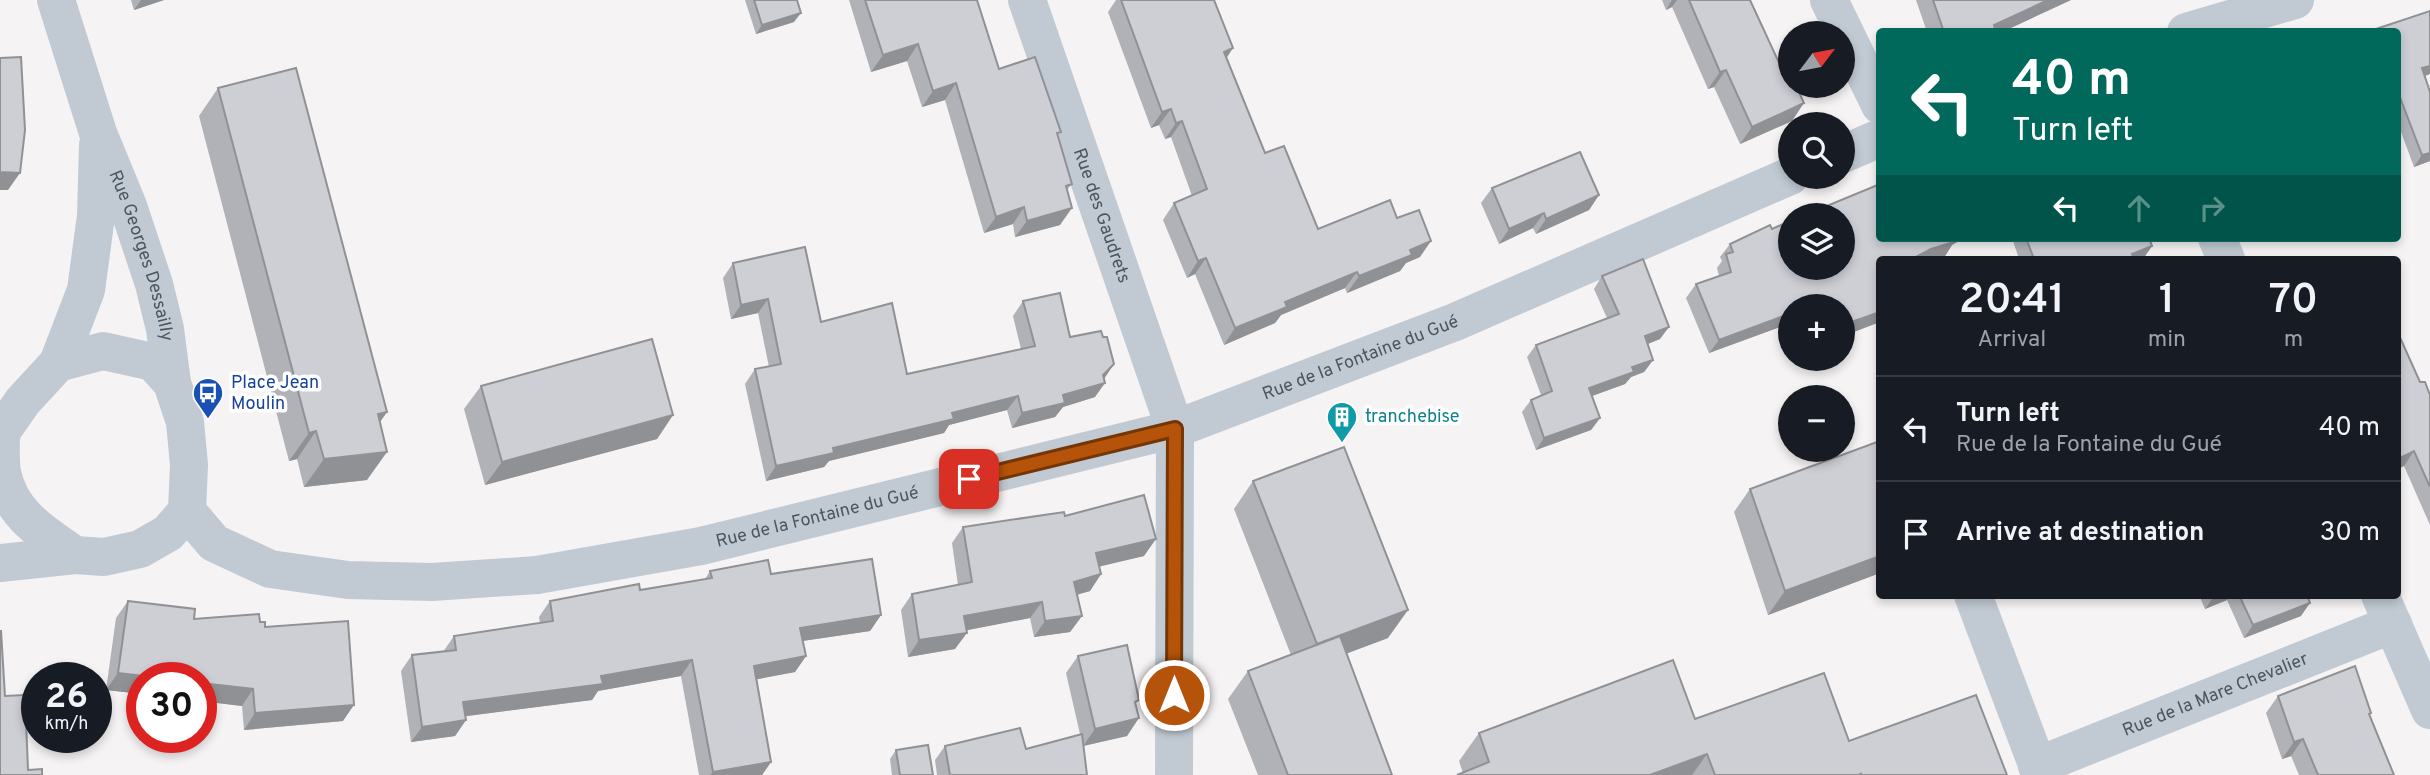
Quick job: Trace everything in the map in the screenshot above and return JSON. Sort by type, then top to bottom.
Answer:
[{"type":"street","name":"Rue Georges Dessailly","points":[[56,0],[98,133],[128,206],[154,284],[165,329],[172,383]]},
{"type":"street","name":"Rue des Gaudrets","points":[[1027,0],[1175,429],[1174,775]]},
{"type":"street","points":[[1829,0],[1876,97]]},
{"type":"street","points":[[2177,0],[2186,28]]},
{"type":"street","points":[[2197,28],[2295,0]]},
{"type":"street","name":"Rue Georges Dessailly","points":[[58,363],[86,290],[96,216],[98,133]]},
{"type":"street","points":[[1855,149],[1876,140]]},
{"type":"street","name":"Rue de la Fontaine du Gué","points":[[187,511],[214,543],[270,569],[348,580],[432,582],[537,575],[701,546],[1175,429],[1455,322],[1778,181]]},
{"type":"street","points":[[0,563],[75,555],[104,557],[140,549],[168,533],[187,511],[189,465],[185,422],[172,383],[153,362],[103,351],[58,363],[23,401],[1,434],[2,472],[14,502],[31,525],[75,555]]},
{"type":"street","name":"Rue de la Mare Chevalier","points":[[1974,599],[2039,771],[2386,609]]},
{"type":"street","points":[[2386,609],[2430,710]]},
{"type":"building","points":[[754,0],[797,0],[801,13],[762,25]]},
{"type":"building","points":[[865,0],[977,0],[999,69],[1035,57],[1061,132],[1057,133],[1072,184],[1066,186],[1072,208],[1027,221],[1024,207],[996,217],[956,83],[933,91],[918,44],[883,55]]},
{"type":"building","points":[[1121,0],[1214,0],[1233,48],[1224,52],[1265,153],[1284,146],[1318,229],[1390,200],[1397,218],[1419,210],[1431,241],[1410,250],[1412,255],[1359,276],[1357,272],[1285,302],[1287,307],[1235,328],[1206,258],[1198,261],[1174,203],[1207,189],[1182,121],[1176,123],[1171,109],[1162,112]]},
{"type":"building","points":[[1689,0],[1750,0],[1778,61],[1778,98],[1802,98],[1804,103],[1784,112],[1778,112],[1778,115],[1752,127],[1726,70],[1720,72]]},
{"type":"building","points":[[1933,0],[2048,0],[1994,25],[1995,28],[1943,28]]},
{"type":"building","points":[[2430,11],[2430,66],[2422,68],[2430,92],[2430,153],[2422,155],[2401,100],[2401,28],[2379,28]]},
{"type":"building","points":[[21,57],[25,130],[20,173],[0,172],[0,58]]},
{"type":"building","points":[[296,68],[387,412],[378,414],[387,452],[324,459],[316,431],[309,433],[218,88]]},
{"type":"building","points":[[1580,152],[1599,195],[1546,219],[1544,213],[1509,229],[1492,188]]},
{"type":"building","points":[[1876,186],[1876,242],[1954,242],[1918,256],[1876,256],[1876,313],[1855,321],[1855,294],[1778,294],[1778,318],[1719,340],[1696,284],[1731,272],[1726,254],[1733,252],[1730,244],[1770,225],[1772,229],[1778,226],[1778,280],[1855,280],[1855,203],[1834,203]]},
{"type":"building","points":[[2028,242],[2150,242],[2152,246],[2132,254],[2133,256],[2033,256]]},
{"type":"building","points":[[805,247],[821,322],[892,303],[907,374],[1035,346],[1023,301],[1060,293],[1070,337],[1101,331],[1103,337],[1107,337],[1114,364],[1103,375],[1105,383],[1063,395],[1065,403],[1022,413],[1018,396],[952,413],[954,419],[833,448],[834,453],[776,466],[755,369],[781,364],[768,299],[741,305],[733,263]]},
{"type":"building","points":[[1643,259],[1669,327],[1645,336],[1653,360],[1632,367],[1634,372],[1589,388],[1600,418],[1544,438],[1531,400],[1552,391],[1536,345],[1619,314],[1602,276]]},
{"type":"building","points":[[652,339],[673,415],[502,462],[481,386]]},
{"type":"building","points":[[2401,340],[2420,382],[2425,382],[2430,395],[2430,487],[2414,451],[2401,458]]},
{"type":"building","points":[[1876,442],[1876,557],[1785,591],[1750,489],[1823,462],[1855,462],[1855,450]]},
{"type":"building","points":[[1344,447],[1408,610],[1317,644],[1253,481]]},
{"type":"building","points":[[1144,495],[1156,539],[1096,553],[1101,574],[1074,582],[1082,616],[1045,621],[1042,602],[964,616],[967,633],[919,640],[912,594],[972,582],[963,527],[1064,512],[1065,516]]},
{"type":"building","points":[[872,559],[881,615],[800,628],[806,656],[754,666],[771,762],[713,772],[692,660],[601,676],[603,684],[463,702],[466,720],[422,727],[412,655],[456,650],[454,636],[553,621],[550,601],[639,584],[640,590],[712,578],[710,571],[768,560],[771,574]]},
{"type":"building","points":[[2241,599],[2308,599],[2310,603],[2253,625]]},
{"type":"building","points":[[128,601],[195,609],[194,619],[259,614],[260,622],[265,622],[265,627],[348,621],[354,705],[255,713],[253,689],[217,685],[217,662],[126,662],[126,674],[118,673]]},
{"type":"building","points":[[1,631],[5,696],[21,695],[21,753],[27,753],[28,770],[42,769],[42,775],[0,775]]},
{"type":"building","points":[[1340,636],[1392,775],[1288,775],[1248,671]]},
{"type":"building","points":[[1127,645],[1139,700],[1135,702],[1139,718],[1095,729],[1078,656]]},
{"type":"building","points":[[1673,660],[1695,719],[1824,673],[1849,741],[1976,695],[2007,775],[1715,775],[1707,754],[1650,775],[1457,775],[1489,762],[1479,733]]},
{"type":"building","points":[[2355,666],[2371,713],[2369,714],[2394,775],[2318,775],[2303,739],[2294,742],[2278,696]]},
{"type":"building","points":[[1020,728],[1026,749],[1082,734],[1087,775],[950,775],[945,746]]},
{"type":"building","points":[[928,745],[933,775],[900,775],[896,750]]},
{"type":"place","name":"Place Jean Moulin","points":[[208,420]]},
{"type":"place","name":"tranchebise","points":[[1342,444]]},
{"type":"route","points":[[969,479],[1175,429],[1174,695]]}]
